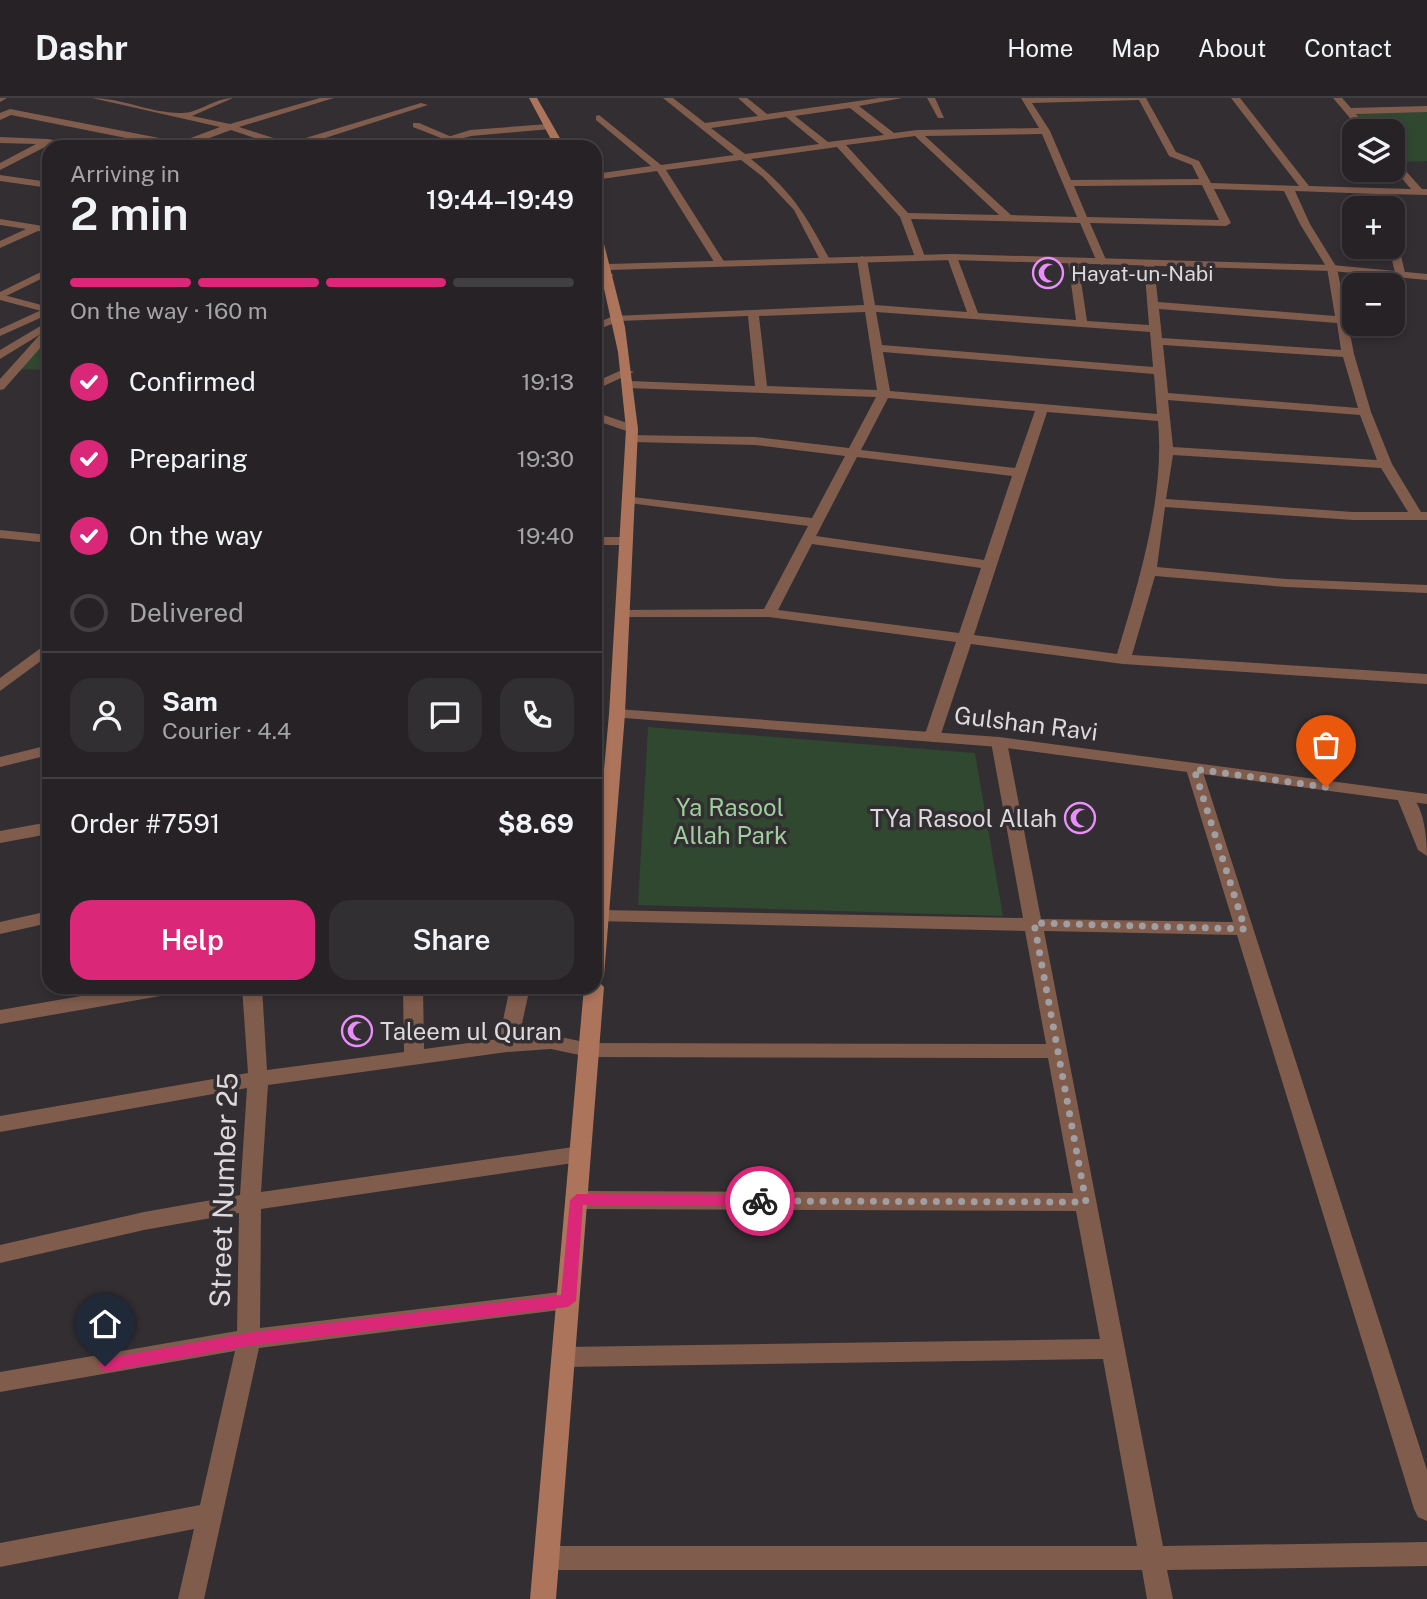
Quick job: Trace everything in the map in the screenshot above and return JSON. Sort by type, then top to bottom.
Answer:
[{"type":"main road","points":[[533,98],[556,140]]},
{"type":"main road","points":[[602,251],[609,271],[629,379],[632,434],[617,714],[602,810]]},
{"type":"main road","points":[[543,1599],[593,994]]},
{"type":"street","points":[[96,98],[231,127],[269,140]]},
{"type":"street","points":[[121,103],[135,98]]},
{"type":"street","points":[[182,117],[229,98]]},
{"type":"street","points":[[195,140],[330,98]]},
{"type":"street","points":[[667,98],[744,156],[797,209],[825,260]]},
{"type":"street","points":[[742,98],[765,117]]},
{"type":"street","points":[[704,126],[898,98]]},
{"type":"street","points":[[931,98],[940,116]]},
{"type":"street","points":[[905,216],[1085,217],[1226,223],[1196,163],[1172,154],[1140,98],[1026,99]]},
{"type":"street","points":[[1235,98],[1305,187]]},
{"type":"street","points":[[1337,98],[1355,119]]},
{"type":"street","points":[[1026,99],[1045,131],[1085,217],[1102,262]]},
{"type":"street","points":[[311,140],[424,104]]},
{"type":"street","points":[[852,105],[891,136]]},
{"type":"street","points":[[1348,111],[1427,109]]},
{"type":"street","points":[[0,117],[10,112],[148,140]]},
{"type":"street","points":[[788,114],[825,145]]},
{"type":"street","points":[[599,118],[660,169],[720,263]]},
{"type":"street","points":[[416,125],[455,140]]},
{"type":"street","points":[[443,140],[548,127]]},
{"type":"street","points":[[602,176],[917,133],[1045,131]]},
{"type":"street","points":[[917,133],[1007,217]]},
{"type":"street","points":[[0,140],[42,142]]},
{"type":"street","points":[[839,143],[905,216],[920,257]]},
{"type":"street","points":[[0,167],[42,145]]},
{"type":"street","points":[[1405,174],[1422,191]]},
{"type":"street","points":[[0,178],[42,184]]},
{"type":"street","points":[[1069,183],[1207,184],[1422,191]]},
{"type":"street","points":[[1288,188],[1305,224],[1332,268],[1348,354],[1365,412],[1385,464],[1422,516]]},
{"type":"street","points":[[1381,189],[1383,196]]},
{"type":"street","points":[[0,222],[42,229]]},
{"type":"street","points":[[0,245],[42,229]]},
{"type":"street","points":[[602,276],[609,271],[720,263],[920,257],[1332,268],[1400,273],[1397,259]]},
{"type":"street","points":[[952,257],[974,316]]},
{"type":"street","points":[[769,613],[857,451],[884,394],[862,259]]},
{"type":"street","points":[[1073,261],[1082,324]]},
{"type":"street","points":[[1123,659],[1149,571],[1167,452],[1149,263]]},
{"type":"street","points":[[1405,274],[1427,277]]},
{"type":"street","points":[[0,297],[42,275]]},
{"type":"street","points":[[0,297],[42,308]]},
{"type":"street","points":[[1154,305],[1340,320]]},
{"type":"street","points":[[602,325],[617,318],[870,308],[1082,324],[1157,335],[1348,354]]},
{"type":"street","points":[[753,312],[761,388]]},
{"type":"street","points":[[0,333],[42,313]]},
{"type":"street","points":[[0,355],[42,328]]},
{"type":"street","points":[[0,386],[42,339]]},
{"type":"street","points":[[877,348],[1161,372]]},
{"type":"street","points":[[602,385],[629,379],[884,394],[1165,418]]},
{"type":"street","points":[[1163,396],[1365,412]]},
{"type":"street","points":[[932,737],[1042,407]]},
{"type":"street","points":[[602,419],[632,434],[755,440],[1021,473]]},
{"type":"street","points":[[1167,452],[1385,464]]},
{"type":"street","points":[[629,499],[818,523]]},
{"type":"street","points":[[1159,503],[1353,516],[1422,516]]},
{"type":"street","points":[[0,534],[42,538]]},
{"type":"street","points":[[809,539],[991,565]]},
{"type":"street","points":[[602,541],[626,541]]},
{"type":"street","points":[[1149,571],[1286,583],[1427,589]]},
{"type":"street","points":[[622,614],[769,613],[1123,659],[1427,679]]},
{"type":"street","points":[[0,686],[42,654]]},
{"type":"street","name":"Gulshan Ravi","points":[[617,714],[999,742],[1427,799]]},
{"type":"street","points":[[999,742],[1160,1599]]},
{"type":"street","points":[[0,762],[42,752]]},
{"type":"street","points":[[1194,769],[1423,1481],[1427,1509]]},
{"type":"street","points":[[1405,798],[1427,850]]},
{"type":"street","points":[[0,837],[42,829]]},
{"type":"street","points":[[602,916],[1245,929]]},
{"type":"street","points":[[0,929],[42,919]]},
{"type":"street","points":[[0,1017],[132,994]]},
{"type":"street","name":"Street Number 25","points":[[191,1599],[212,1514],[248,1339],[250,1202],[258,1079],[252,994]]},
{"type":"street","points":[[413,994],[414,1058]]},
{"type":"street","points":[[507,1045],[518,994]]},
{"type":"street","points":[[0,1124],[258,1079],[507,1045],[551,1042],[589,1050],[1058,1051]]},
{"type":"street","points":[[0,1254],[76,1234],[250,1202],[580,1154]]},
{"type":"street","points":[[577,1200],[1086,1202]]},
{"type":"street","points":[[0,1382],[248,1339],[568,1301]]},
{"type":"street","points":[[564,1357],[1113,1349]]},
{"type":"street","points":[[0,1555],[212,1514]]},
{"type":"street","points":[[547,1558],[1153,1558],[1427,1554]]},
{"type":"green space","points":[[1427,111],[1427,161],[1405,162],[1405,119],[1362,119],[1356,113]]},
{"type":"green space","points":[[42,339],[42,370],[14,369]]},
{"type":"green space","name":"Ya Rasool Allah Park","points":[[648,727],[975,753],[1003,916],[638,905]]},
{"type":"way so far","points":[[760,1201],[1086,1202],[1034,923],[1245,929],[1194,769],[1326,787]]},
{"type":"place","name":"Hayat-un-Nabi","points":[[1048,273]]},
{"type":"place","name":"TYa Rasool Allah","points":[[1080,818]]},
{"type":"place","name":"Taleem ul Quran","points":[[357,1031]]},
{"type":"route","points":[[105,1366],[248,1339],[568,1301],[577,1200],[760,1201]]}]
